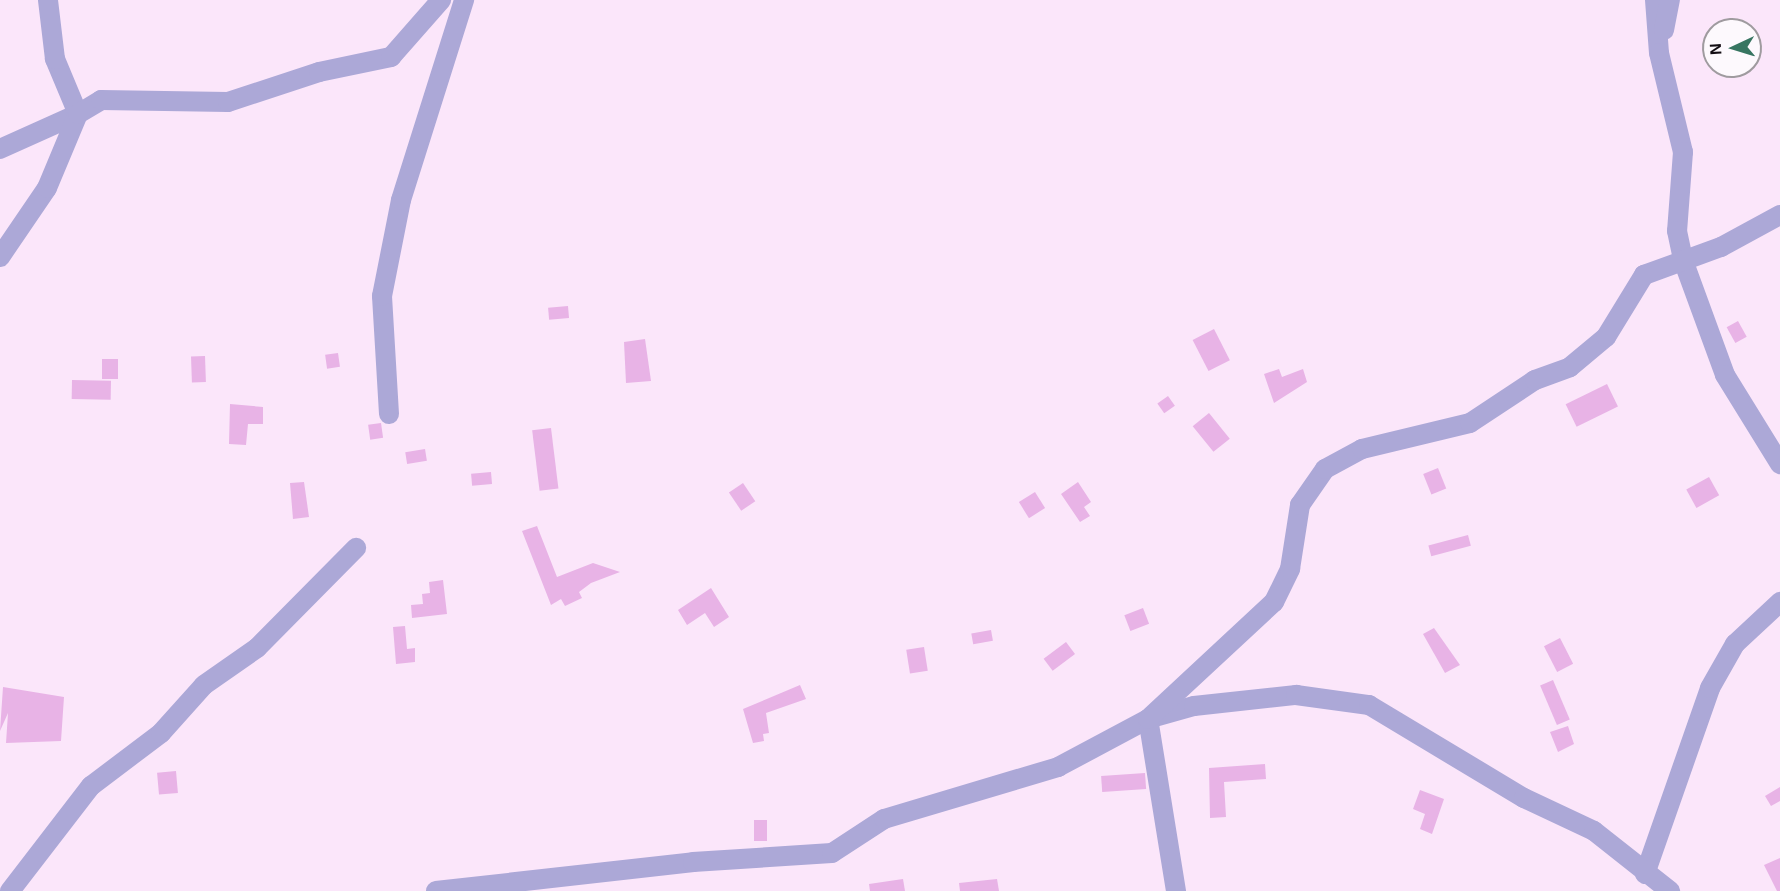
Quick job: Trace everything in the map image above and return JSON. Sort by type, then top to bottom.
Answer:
[{"type":"street","points":[[0,257],[47,188],[78,114],[55,59],[48,0]]},
{"type":"street","points":[[0,149],[78,114],[101,100],[228,102],[319,72],[391,57],[441,0]]},
{"type":"street","points":[[389,414],[382,296],[400,200],[464,0]]},
{"type":"street","points":[[1655,0],[1659,53],[1683,152],[1677,231],[1683,260],[1725,375],[1780,464]]},
{"type":"street","points":[[1659,53],[1670,0]]},
{"type":"street","points":[[1148,719],[1274,602],[1290,569],[1300,505],[1338,458],[1470,423],[1535,380],[1570,367],[1606,337],[1644,275],[1720,247],[1780,215]]},
{"type":"street","points":[[10,891],[91,786],[161,733],[204,685],[257,648],[356,548]]},
{"type":"street","points":[[1645,874],[1710,688],[1735,644],[1780,602]]},
{"type":"street","points":[[436,891],[693,862],[832,854],[884,819],[1058,767],[1148,719],[1194,706],[1296,695],[1369,705],[1524,798],[1594,831],[1645,874],[1670,891]]},
{"type":"street","points":[[1148,719],[1176,891]]},
{"type":"building","points":[[568,306],[569,318],[549,320],[548,308]]},
{"type":"building","points":[[1738,321],[1747,337],[1735,343],[1727,327]]},
{"type":"building","points":[[1214,329],[1230,360],[1209,371],[1193,340]]},
{"type":"building","points":[[645,339],[651,381],[626,383],[624,342]]},
{"type":"building","points":[[338,353],[340,367],[327,369],[325,355]]},
{"type":"building","points":[[191,356],[205,356],[206,382],[192,382]]},
{"type":"building","points":[[102,359],[118,359],[118,379],[102,379]]},
{"type":"building","points":[[1279,369],[1282,377],[1303,369],[1307,382],[1274,403],[1264,374]]},
{"type":"building","points":[[72,380],[111,381],[111,400],[72,399]]},
{"type":"building","points":[[1607,384],[1618,406],[1577,427],[1566,404]]},
{"type":"building","points":[[1168,396],[1175,406],[1164,413],[1157,403]]},
{"type":"building","points":[[230,404],[263,407],[263,424],[248,424],[246,445],[229,444]]},
{"type":"building","points":[[1209,413],[1230,439],[1213,452],[1193,426]]},
{"type":"building","points":[[381,423],[383,438],[370,440],[368,425]]},
{"type":"building","points":[[551,428],[558,489],[540,491],[532,430]]},
{"type":"building","points":[[425,449],[427,461],[407,464],[405,452]]},
{"type":"building","points":[[1438,468],[1446,488],[1431,494],[1423,474]]},
{"type":"building","points":[[491,472],[492,484],[472,486],[471,474]]},
{"type":"building","points":[[1709,477],[1719,495],[1696,508],[1686,490]]},
{"type":"building","points":[[304,482],[309,517],[293,519],[290,483]]},
{"type":"building","points":[[1078,482],[1091,502],[1084,507],[1090,516],[1080,522],[1061,494]]},
{"type":"building","points":[[743,483],[755,501],[741,511],[729,493]]},
{"type":"building","points":[[1035,492],[1045,508],[1029,518],[1019,502]]},
{"type":"building","points":[[537,526],[557,577],[593,563],[620,572],[591,583],[579,592],[582,598],[565,606],[561,599],[551,605],[522,531]]},
{"type":"building","points":[[1468,535],[1471,546],[1431,556],[1428,546]]},
{"type":"building","points":[[443,580],[447,614],[412,618],[411,605],[423,604],[422,594],[430,593],[429,582]]},
{"type":"building","points":[[711,588],[729,617],[714,627],[705,613],[687,625],[678,610]]},
{"type":"building","points":[[1143,608],[1149,624],[1130,631],[1124,615]]},
{"type":"building","points":[[405,626],[407,649],[415,648],[415,662],[396,664],[393,627]]},
{"type":"building","points":[[1434,628],[1460,665],[1445,673],[1423,634]]},
{"type":"building","points":[[991,630],[993,641],[973,644],[971,633]]},
{"type":"building","points":[[1560,638],[1573,664],[1557,672],[1544,646]]},
{"type":"building","points":[[1066,642],[1075,654],[1053,671],[1044,659]]},
{"type":"building","points":[[924,647],[928,671],[910,674],[906,650]]},
{"type":"building","points":[[1553,680],[1570,720],[1557,725],[1540,685]]},
{"type":"building","points":[[800,685],[806,699],[766,713],[769,733],[763,734],[764,741],[753,743],[743,709]]},
{"type":"building","points":[[3,687],[64,697],[61,741],[6,743],[8,713],[0,731]]},
{"type":"building","points":[[1568,726],[1574,744],[1558,752],[1550,732]]},
{"type":"building","points":[[1265,764],[1266,779],[1224,782],[1226,817],[1210,818],[1209,768]]},
{"type":"building","points":[[176,771],[178,793],[159,795],[157,773]]},
{"type":"building","points":[[1145,773],[1146,789],[1102,792],[1101,776]]},
{"type":"building","points":[[1780,787],[1780,801],[1771,806],[1765,796]]},
{"type":"building","points":[[1420,790],[1444,799],[1432,834],[1420,829],[1425,814],[1413,809]]},
{"type":"building","points":[[754,820],[767,820],[767,841],[754,841]]},
{"type":"building","points":[[1780,858],[1780,891],[1777,891],[1764,865]]},
{"type":"building","points":[[903,879],[905,891],[870,891],[869,884]]},
{"type":"building","points":[[997,879],[999,891],[960,891],[959,883]]}]
